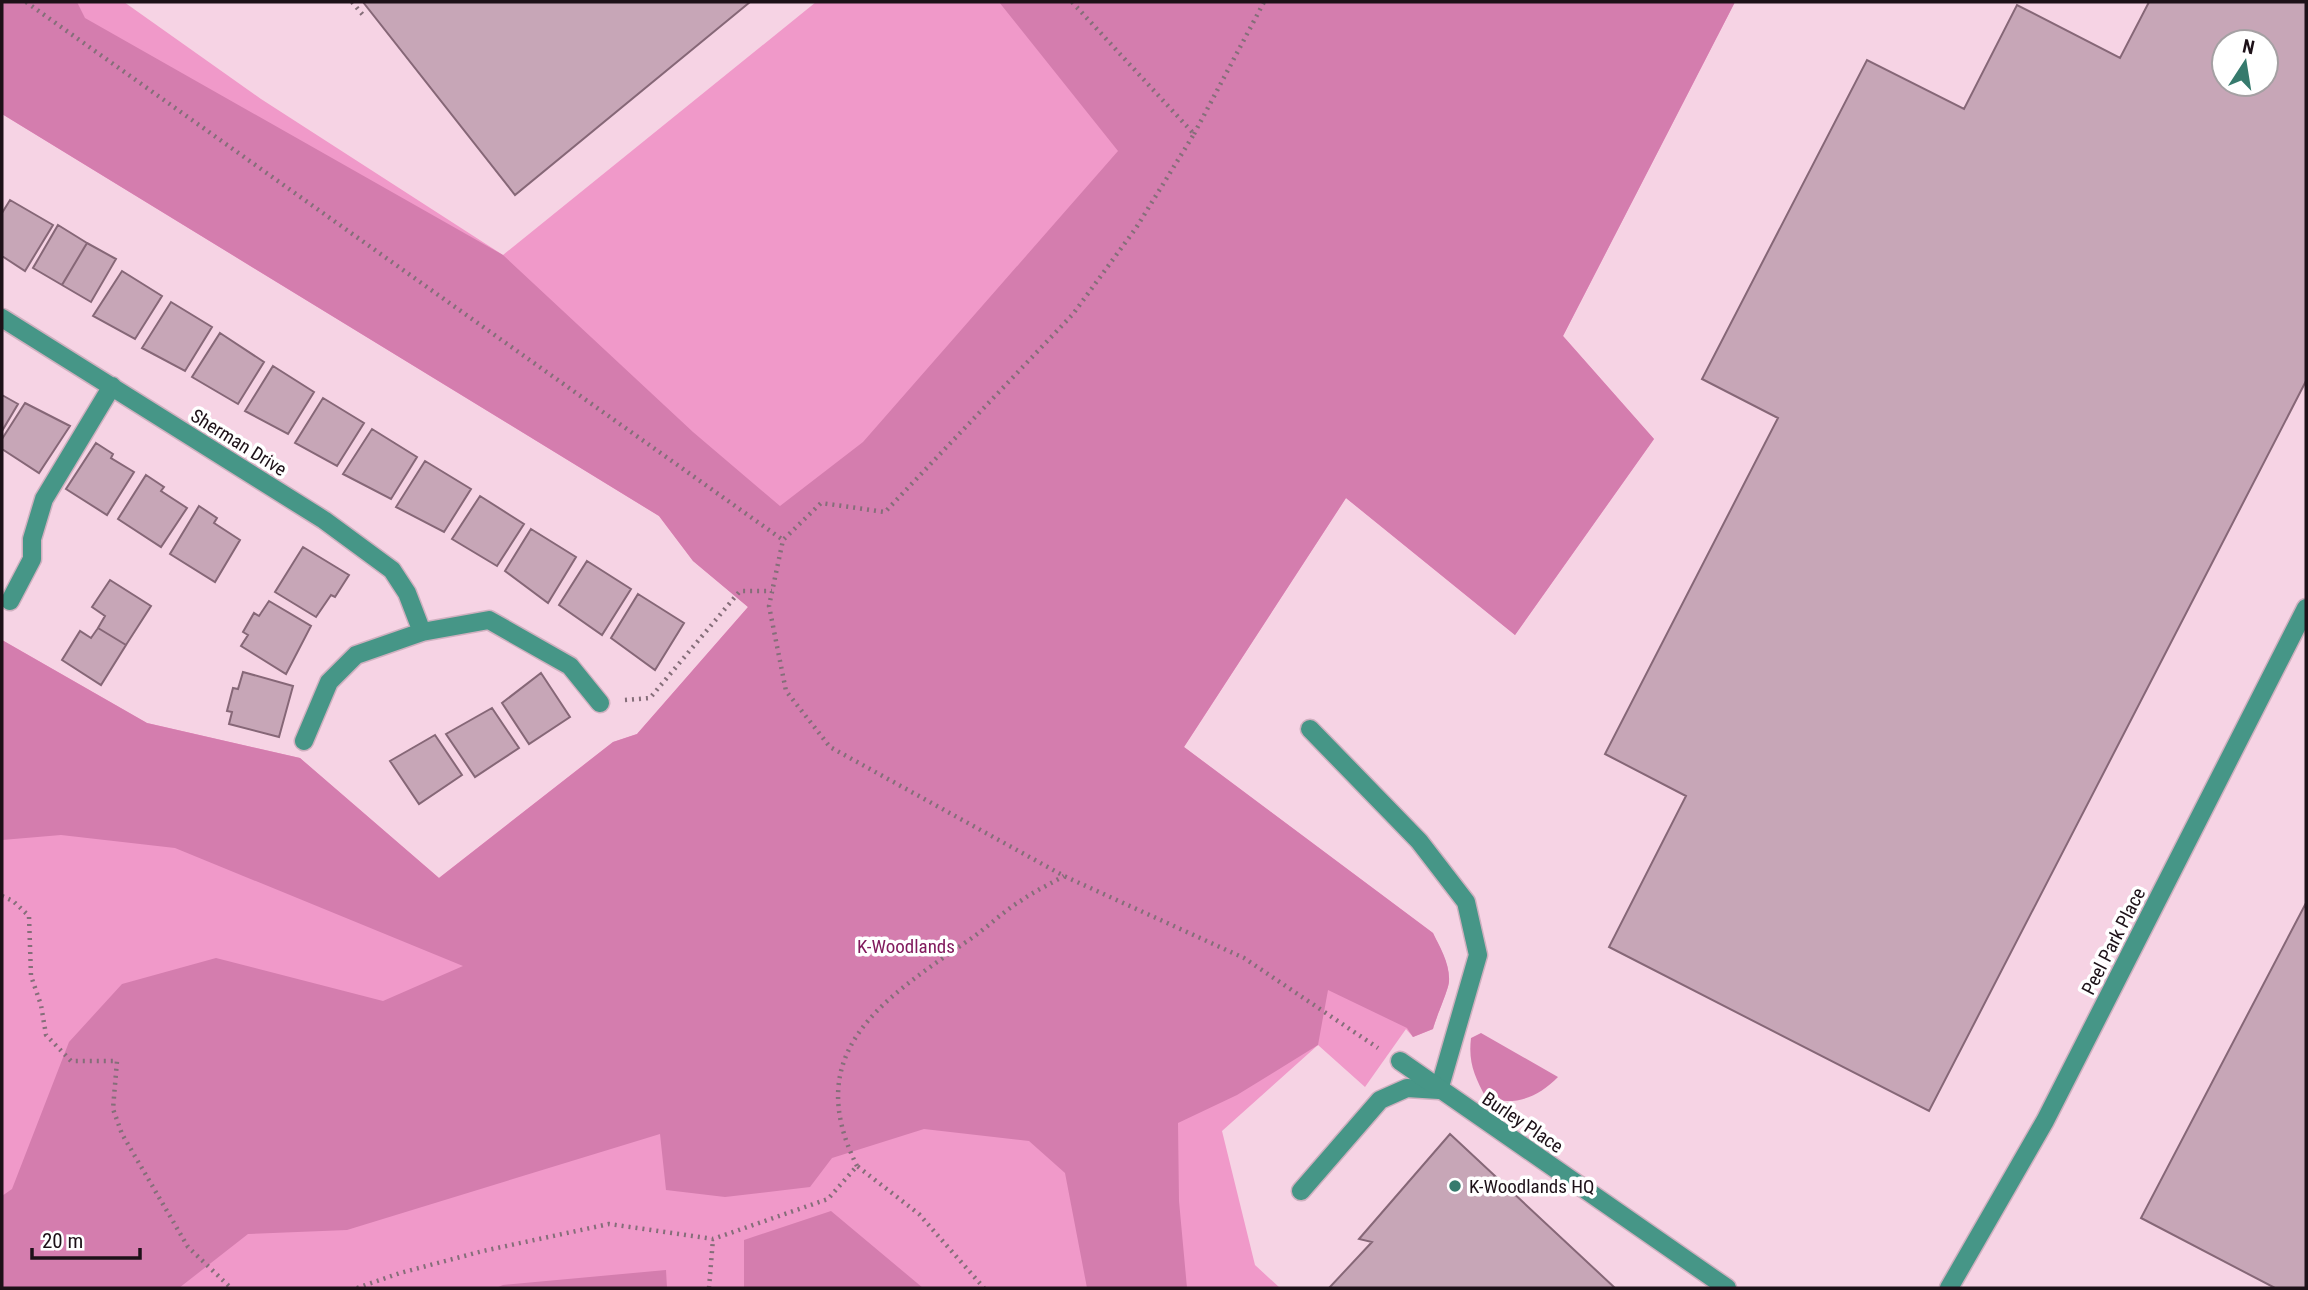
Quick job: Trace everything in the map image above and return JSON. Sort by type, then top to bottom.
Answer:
[{"type":"street","name":"Sherman Drive","points":[[2,318],[324,520],[392,570],[407,593],[422,632]]},
{"type":"street","points":[[10,601],[32,559],[32,539],[44,499],[112,386]]},
{"type":"street","name":"Peel Park Place","points":[[1949,1288],[2045,1121],[2306,608]]},
{"type":"street","points":[[304,741],[329,682],[356,655],[422,632],[489,620],[570,666],[600,703]]},
{"type":"street","points":[[1301,1191],[1380,1100],[1407,1088],[1439,1090],[1478,955],[1466,902],[1419,841],[1310,729]]},
{"type":"street","name":"Burley Place","points":[[1400,1061],[1727,1288]]},
{"type":"path","points":[[26,2],[783,540]]},
{"type":"path","points":[[352,2],[363,15]]},
{"type":"path","points":[[1072,2],[1194,134]]},
{"type":"path","points":[[1264,2],[1184,151],[1073,314],[885,512],[821,503],[783,540],[769,606],[786,691],[830,747],[1064,876],[1244,958],[1400,1061]]},
{"type":"path","points":[[600,703],[650,698],[740,591],[772,591]]},
{"type":"path","points":[[984,1288],[919,1214],[857,1166],[843,1138],[838,1107],[838,1080],[846,1057],[865,1024],[893,992],[1023,899],[1064,876]]},
{"type":"path","points":[[2,896],[13,901],[29,916],[31,976],[41,1005],[46,1035],[71,1061],[117,1061],[113,1108],[122,1134],[188,1247],[231,1288]]},
{"type":"path","points":[[357,1288],[400,1273],[483,1251],[609,1224],[713,1239],[828,1199],[857,1166]]},
{"type":"path","points":[[709,1288],[713,1239]]},
{"type":"green space","name":"K-Woodlands","points":[[2,2],[124,2],[261,99],[503,255],[816,2],[1735,2],[1563,336],[1654,439],[1515,635],[1346,498],[1184,747],[1433,933],[1448,968],[1448,985],[1433,1029],[1413,1037],[1406,1029],[1365,1087],[1318,1045],[1222,1131],[1255,1265],[1280,1288],[2,1288],[2,640],[147,723],[300,758],[439,878],[613,742],[637,734],[748,607],[693,561],[659,516],[2,114]]},
{"type":"green space","name":"K-Woodlands","points":[[2,2],[77,2],[85,18],[503,255],[693,432],[780,506],[863,442],[1118,151],[999,2],[1735,2],[1563,336],[1654,439],[1515,635],[1346,498],[1184,747],[1433,933],[1446,962],[1449,981],[1433,1029],[1413,1037],[1407,1028],[1328,990],[1318,1045],[1237,1095],[1178,1123],[1179,1201],[1187,1288],[1087,1288],[1065,1173],[1029,1141],[924,1129],[832,1158],[810,1187],[725,1197],[666,1190],[660,1134],[347,1230],[248,1234],[179,1288],[2,1288],[2,1196],[12,1189],[69,1042],[122,984],[216,958],[383,1001],[463,966],[175,848],[61,835],[2,840],[2,640],[147,723],[300,758],[439,878],[613,742],[637,734],[748,607],[693,561],[659,516],[2,114]]},
{"type":"green space","points":[[1481,1033],[1558,1077],[1542,1090],[1525,1098],[1507,1101],[1486,1098],[1476,1076],[1471,1055],[1471,1038]]},
{"type":"green space","points":[[831,1211],[923,1288],[744,1288],[744,1240]]},
{"type":"green space","points":[[666,1270],[667,1288],[496,1288],[503,1285]]},
{"type":"building","points":[[363,2],[750,2],[515,195]]},
{"type":"building","points":[[2149,2],[2306,2],[2306,381],[1929,1111],[1609,947],[1686,796],[1605,754],[1778,418],[1702,379],[1867,60],[1964,109],[2017,5],[2120,58]]},
{"type":"building","points":[[10,200],[53,225],[25,271],[2,256],[2,213]]},
{"type":"building","points":[[58,225],[87,243],[62,285],[33,268]]},
{"type":"building","points":[[87,243],[116,259],[91,302],[62,285]]},
{"type":"building","points":[[122,271],[162,296],[135,339],[93,316]]},
{"type":"building","points":[[171,302],[212,327],[185,371],[142,348]]},
{"type":"building","points":[[220,333],[264,362],[238,404],[192,377]]},
{"type":"building","points":[[273,366],[314,392],[288,434],[245,411]]},
{"type":"building","points":[[2,395],[18,404],[2,431]]},
{"type":"building","points":[[323,398],[364,423],[337,466],[295,443]]},
{"type":"building","points":[[25,403],[70,426],[39,473],[2,449],[2,439]]},
{"type":"building","points":[[372,429],[417,457],[391,499],[343,474]]},
{"type":"building","points":[[96,443],[113,454],[111,458],[134,472],[107,515],[66,489]]},
{"type":"building","points":[[425,461],[471,489],[444,532],[396,507]]},
{"type":"building","points":[[146,475],[164,487],[161,491],[187,508],[161,547],[118,519]]},
{"type":"building","points":[[480,496],[524,524],[497,566],[452,539]]},
{"type":"building","points":[[199,506],[217,518],[214,523],[240,540],[215,582],[170,554]]},
{"type":"building","points":[[531,529],[576,557],[548,603],[505,571]]},
{"type":"building","points":[[303,547],[349,575],[335,597],[331,595],[316,617],[275,592]]},
{"type":"building","points":[[587,561],[631,589],[602,635],[559,605]]},
{"type":"building","points":[[110,580],[151,606],[126,645],[98,628],[105,616],[92,607]]},
{"type":"building","points":[[638,594],[684,623],[655,670],[611,638]]},
{"type":"building","points":[[269,601],[311,626],[286,674],[241,646],[248,635],[243,632],[254,613],[259,616]]},
{"type":"building","points":[[98,628],[126,645],[101,685],[62,660],[80,631],[91,638]]},
{"type":"building","points":[[243,672],[293,686],[279,737],[229,724],[232,712],[227,711],[233,688],[238,689]]},
{"type":"building","points":[[541,673],[570,717],[529,744],[502,703]]},
{"type":"building","points":[[492,708],[519,748],[475,777],[446,734]]},
{"type":"building","points":[[435,735],[462,775],[419,804],[390,761]]},
{"type":"building","points":[[2306,903],[2306,1288],[2275,1288],[2141,1218]]},
{"type":"building","name":"K-Woodlands HQ","points":[[1450,1134],[1615,1288],[1329,1288],[1372,1242],[1359,1239]]},
{"type":"place","name":"K-Woodlands HQ","points":[[1455,1186]]}]
